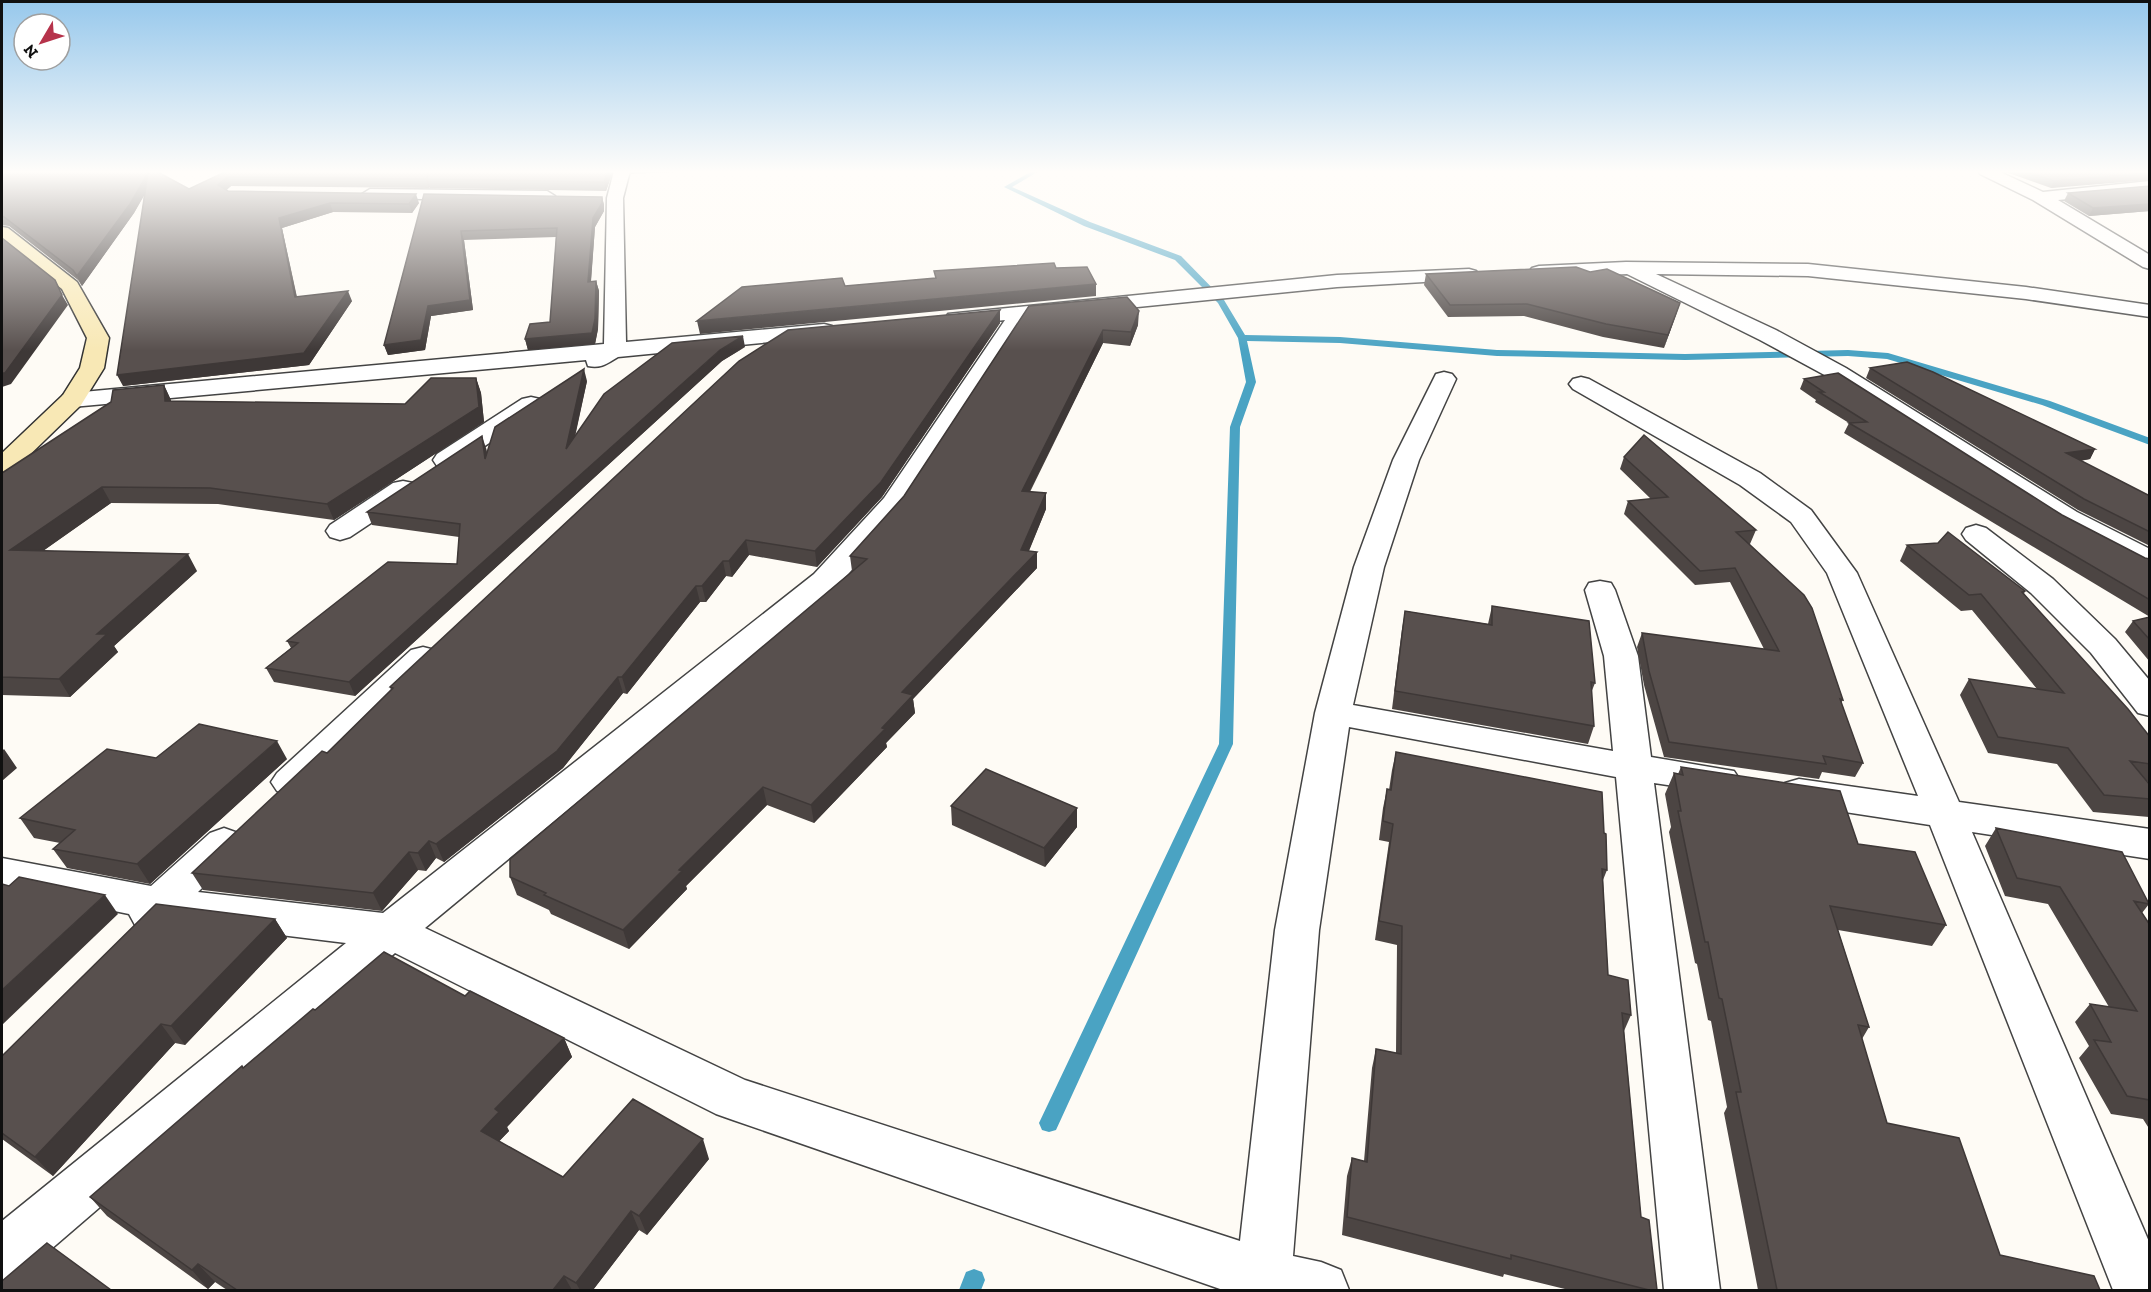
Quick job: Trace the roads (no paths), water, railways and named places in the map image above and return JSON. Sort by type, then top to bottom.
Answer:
[{"type":"main road","points":[[2,232],[70,286],[98,338],[92,368],[72,400],[2,465]]},
{"type":"street","points":[[610,231],[615,349]]},
{"type":"street","points":[[2097,231],[2150,263]]},
{"type":"street","points":[[1626,268],[1768,335],[1838,373],[2067,518],[2150,561]]},
{"type":"street","points":[[1522,272],[1626,268],[1808,270],[2026,293],[2150,311]]},
{"type":"street","points":[[938,320],[1337,281],[1488,274]]},
{"type":"street","points":[[2,1256],[391,931],[825,581],[894,504],[1020,312]]},
{"type":"street","points":[[72,400],[843,329]]},
{"type":"street","points":[[732,369],[784,335]]},
{"type":"street","points":[[576,375],[615,349]]},
{"type":"street","points":[[1264,1277],[1297,930],[1333,713],[1369,567],[1406,460],[1444,379]]},
{"type":"street","points":[[1581,384],[1750,479],[1801,516],[1842,573],[1945,814],[2141,1290]]},
{"type":"street","points":[[340,531],[546,394]]},
{"type":"street","points":[[1976,534],[2042,586],[2096,639],[2150,705]]},
{"type":"street","points":[[1600,590],[1621,656],[1692,1290]]},
{"type":"street","points":[[126,936],[446,636]]},
{"type":"street","points":[[1333,713],[1633,767],[2150,844]]},
{"type":"street","points":[[2,873],[159,903],[391,931],[733,1098],[1264,1277],[1321,1290]]},
{"type":"waterway","points":[[1107,231],[1178,258],[1221,302],[1242,338]]},
{"type":"waterway","points":[[1049,1123],[1226,744],[1235,427],[1251,382],[1242,338]]},
{"type":"waterway","points":[[1242,338],[1340,340],[1497,353],[1685,357],[1848,353],[1888,356],[2046,403],[2150,442]]},
{"type":"waterway","points":[[970,1290],[974,1280]]}]
